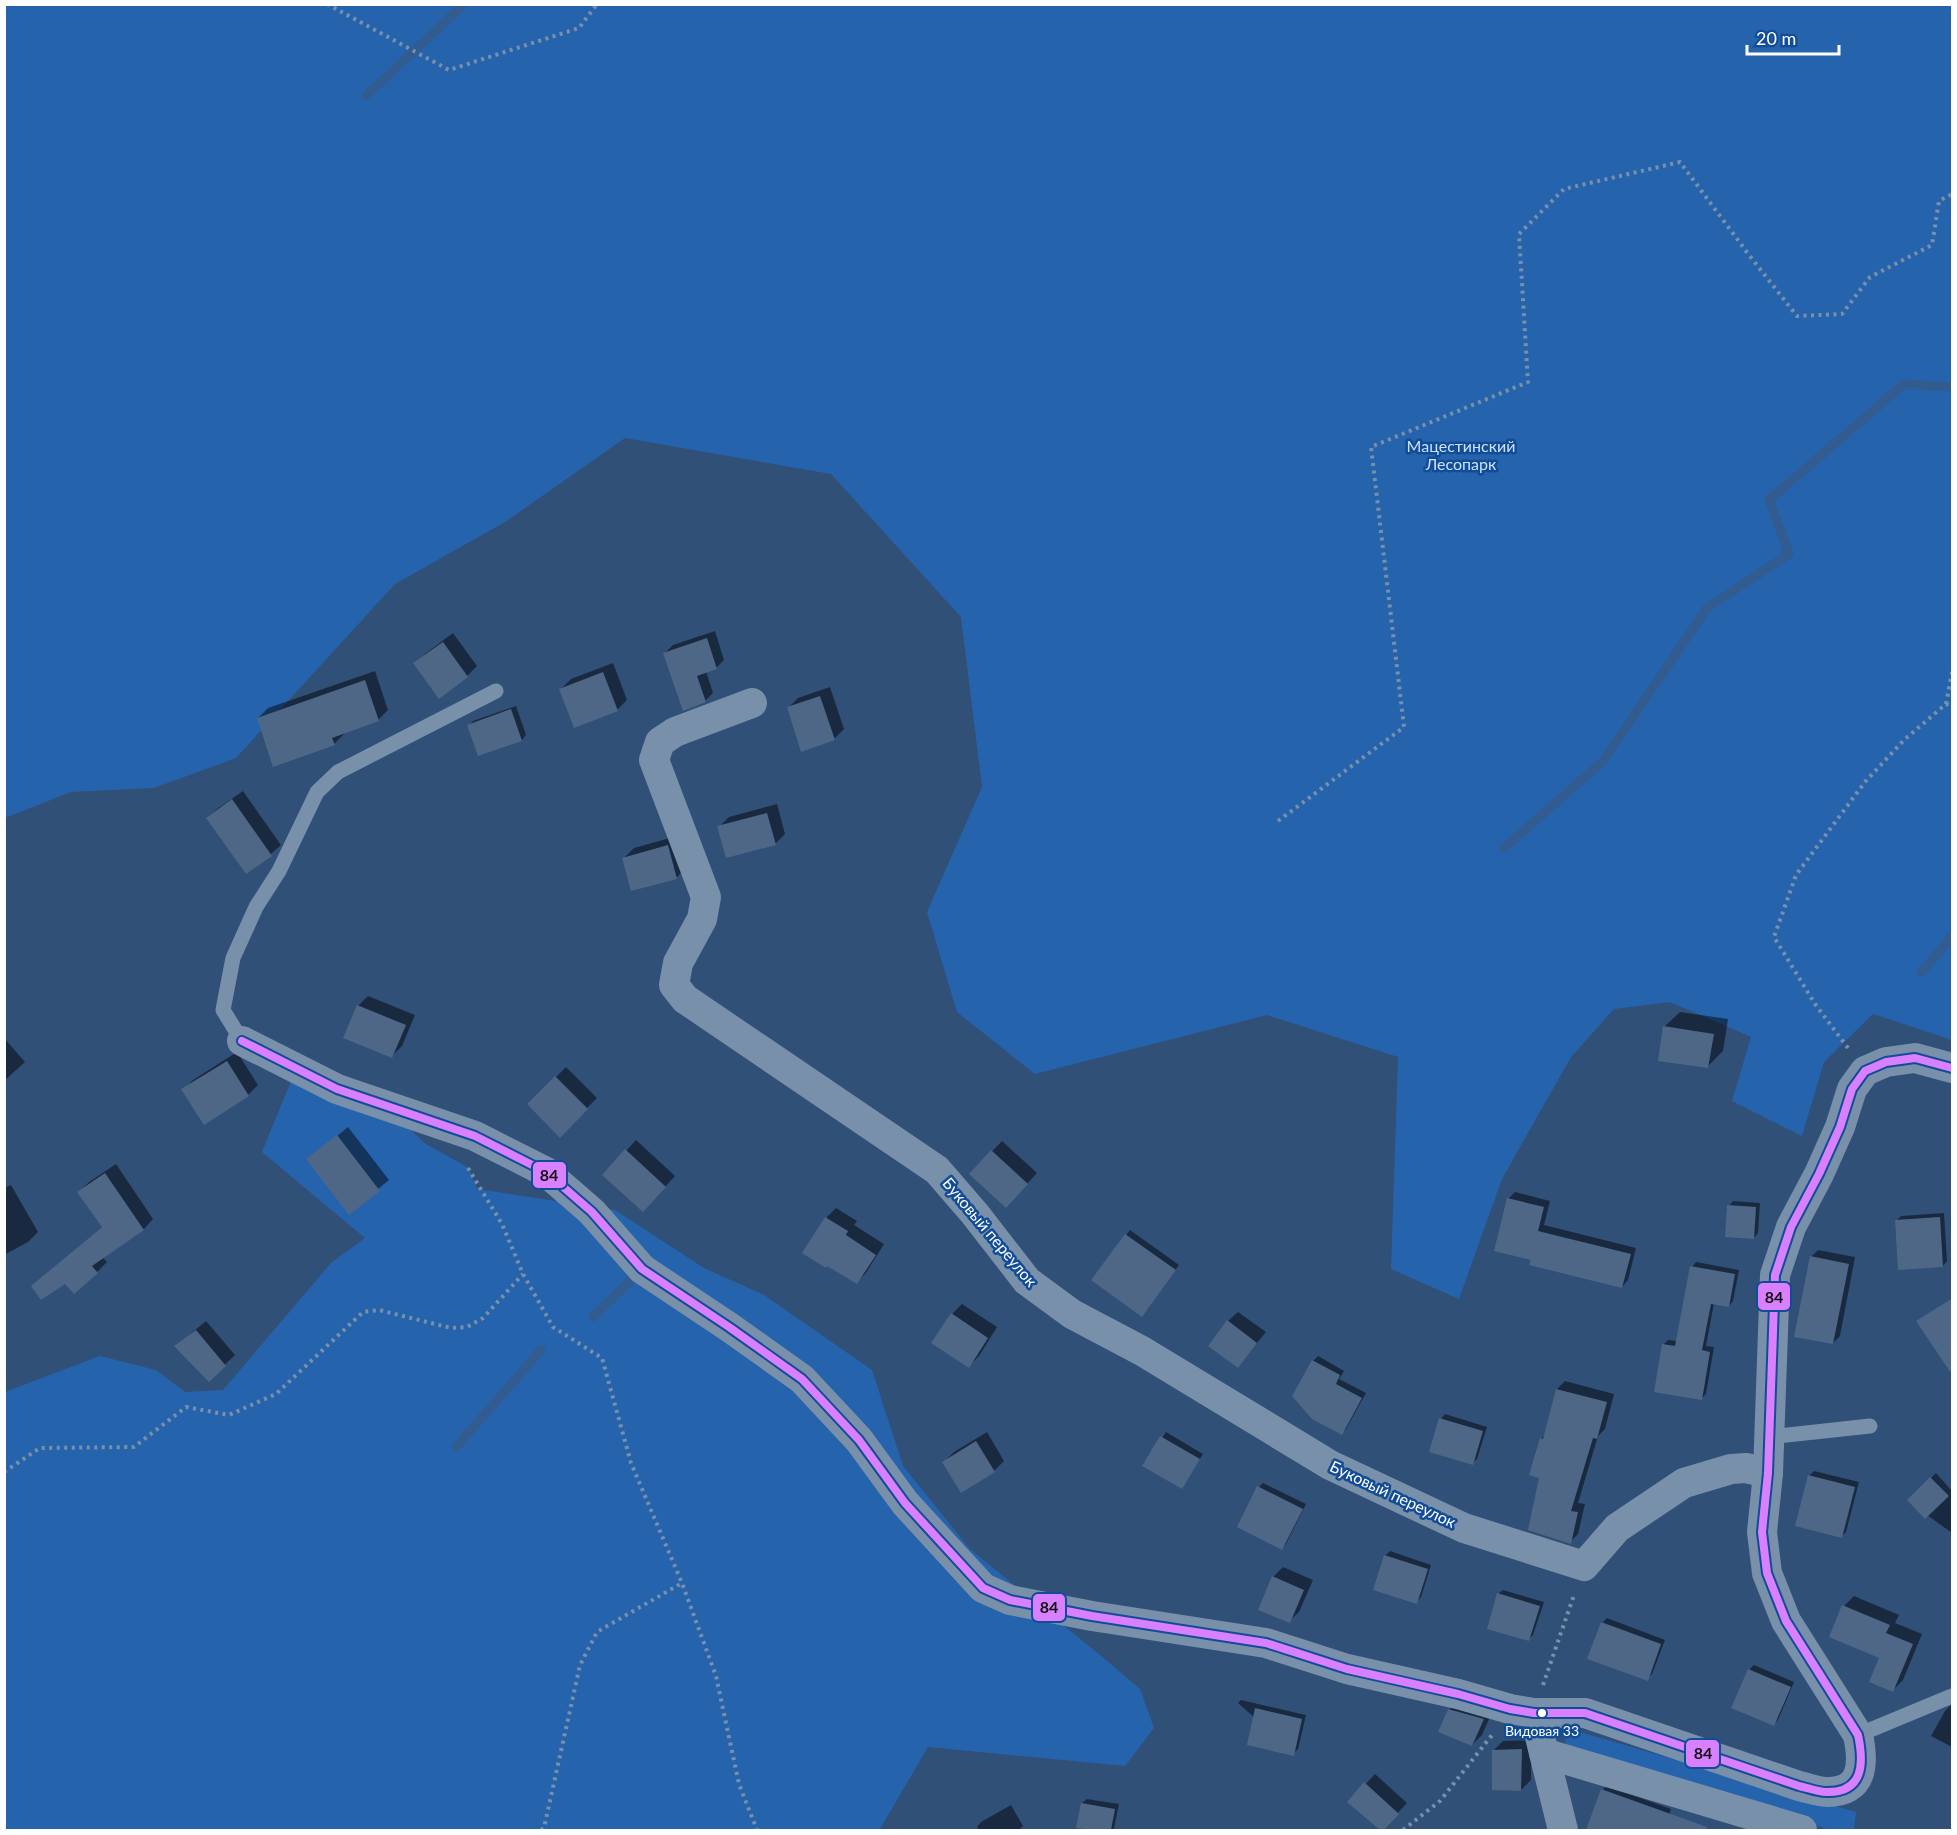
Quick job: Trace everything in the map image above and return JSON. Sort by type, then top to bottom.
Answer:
[{"type":"street","name":"Буковый переулок","points":[[752,704],[675,732],[660,742],[654,760],[706,897],[702,919],[678,963],[674,985],[685,999],[937,1170],[975,1214],[1027,1281],[1072,1314],[1142,1351],[1330,1465],[1464,1528],[1584,1566]]},
{"type":"street","points":[[242,1041],[337,1089],[475,1136],[546,1172],[592,1212],[642,1269],[729,1326],[802,1379],[859,1440],[905,1503],[983,1588],[1010,1600],[1092,1616],[1266,1643],[1347,1669],[1522,1711],[1585,1713],[1799,1786],[1826,1792],[1847,1790],[1856,1781],[1861,1770],[1862,1751],[1858,1735],[1786,1621],[1767,1573],[1762,1532],[1768,1473],[1775,1275],[1791,1227],[1819,1174],[1840,1127],[1852,1089],[1865,1071],[1886,1062],[1915,1058],[1953,1068]]},
{"type":"street","points":[[1584,1566],[1617,1528],[1684,1483],[1731,1468],[1746,1468],[1768,1473]]},
{"type":"street","points":[[1522,1711],[1544,1753],[1563,1830]]},
{"type":"street","points":[[1544,1753],[1802,1830]]},
{"type":"lane","points":[[242,1041],[223,1010],[233,958],[256,907],[279,871],[317,792],[338,772],[496,691]]},
{"type":"lane","points":[[1769,1437],[1870,1426]]},
{"type":"lane","points":[[1858,1735],[1953,1696]]},
{"type":"path","points":[[327,4],[449,70],[579,27],[597,4]]},
{"type":"path","points":[[1278,821],[1404,727],[1371,447],[1528,382],[1519,234],[1564,189],[1680,162],[1797,316],[1842,314],[1870,277],[1932,245],[1939,201],[1953,194]]},
{"type":"path","points":[[1865,1071],[1815,1004],[1774,937],[1796,875],[1865,782],[1904,740],[1946,705],[1953,672]]},
{"type":"path","points":[[1946,705],[1953,706]]},
{"type":"path","points":[[460,1163],[469,1168],[502,1224],[523,1274],[553,1327],[602,1358],[631,1463],[682,1583],[716,1676],[740,1784],[757,1830]]},
{"type":"path","points":[[4,1472],[40,1448],[134,1447],[186,1407],[229,1415],[276,1394],[363,1312],[379,1310],[451,1328],[467,1327],[483,1318],[523,1274]]},
{"type":"path","points":[[1403,1830],[1440,1801],[1498,1728],[1522,1711],[1584,1566]]},
{"type":"path","points":[[541,1830],[544,1828],[580,1665],[597,1632],[682,1583]]},
{"type":"green space","name":"Мацестинский Лесопарк","points":[[4,5],[1952,5],[1952,1040],[1873,1014],[1824,1062],[1802,1136],[1732,1101],[1751,1037],[1670,1002],[1614,1009],[1571,1057],[1502,1179],[1459,1299],[1391,1269],[1398,1057],[1267,1015],[1035,1074],[957,1012],[927,912],[982,787],[961,617],[831,474],[625,438],[505,522],[395,584],[236,758],[154,788],[71,792],[5,818]]},
{"type":"green space","points":[[296,1069],[387,1106],[424,1143],[469,1168],[477,1189],[615,1210],[704,1268],[764,1295],[872,1370],[903,1466],[970,1549],[1140,1689],[1154,1728],[1125,1766],[928,1747],[881,1830],[5,1830],[5,1392],[100,1356],[156,1370],[185,1392],[223,1390],[331,1263],[365,1238],[262,1152]]},
{"type":"green space","points":[[1566,1728],[1856,1812],[1854,1830],[1830,1830],[1565,1746]]},
{"type":"building","points":[[707,638],[717,669],[697,676],[706,702],[683,711],[663,653]]},
{"type":"building","points":[[443,642],[468,677],[439,699],[413,663]]},
{"type":"building","points":[[603,672],[618,711],[574,728],[559,689]]},
{"type":"building","points":[[365,680],[379,721],[332,738],[335,745],[273,767],[257,718]]},
{"type":"building","points":[[820,696],[835,740],[801,752],[787,707]]},
{"type":"building","points":[[511,709],[522,741],[478,756],[467,725]]},
{"type":"building","points":[[232,799],[272,856],[246,874],[206,818]]},
{"type":"building","points":[[767,813],[776,845],[726,858],[717,826]]},
{"type":"building","points":[[668,845],[677,879],[631,891],[622,858]]},
{"type":"building","points":[[357,1005],[406,1025],[392,1058],[343,1038]]},
{"type":"building","points":[[1663,1026],[1714,1034],[1708,1068],[1658,1061]]},
{"type":"building","points":[[227,1061],[249,1096],[204,1125],[181,1089]]},
{"type":"building","points":[[555,1076],[588,1109],[560,1138],[527,1104]]},
{"type":"building","points":[[337,1135],[380,1191],[349,1215],[306,1159]]},
{"type":"building","points":[[625,1149],[666,1187],[643,1212],[602,1175]]},
{"type":"building","points":[[991,1150],[1028,1184],[1006,1208],[969,1174]]},
{"type":"building","points":[[105,1173],[144,1230],[92,1266],[98,1273],[74,1294],[65,1284],[41,1300],[31,1286],[102,1227],[77,1192]]},
{"type":"building","points":[[1507,1198],[1544,1207],[1538,1231],[1631,1254],[1622,1288],[1529,1265],[1531,1260],[1494,1251]]},
{"type":"building","points":[[1727,1205],[1756,1207],[1754,1239],[1725,1237]]},
{"type":"building","points":[[825,1217],[848,1231],[846,1235],[876,1255],[857,1284],[802,1253]]},
{"type":"building","points":[[1940,1217],[1943,1267],[1898,1270],[1895,1220]]},
{"type":"building","points":[[1125,1234],[1176,1270],[1142,1317],[1091,1280]]},
{"type":"building","points":[[1810,1256],[1849,1264],[1833,1344],[1794,1337]]},
{"type":"building","points":[[1690,1266],[1735,1274],[1729,1307],[1711,1304],[1702,1350],[1710,1352],[1702,1400],[1654,1392],[1662,1344],[1675,1346]]},
{"type":"building","points":[[1953,1298],[1953,1376],[1916,1321]]},
{"type":"building","points":[[951,1313],[988,1338],[969,1368],[931,1343]]},
{"type":"building","points":[[1227,1320],[1257,1343],[1238,1368],[1208,1346]]},
{"type":"building","points":[[196,1330],[226,1366],[209,1382],[174,1346]]},
{"type":"building","points":[[1312,1360],[1340,1375],[1336,1384],[1362,1398],[1342,1435],[1312,1419],[1292,1396]]},
{"type":"building","points":[[1556,1389],[1607,1402],[1597,1439],[1593,1438],[1571,1511],[1578,1512],[1571,1544],[1528,1530],[1539,1478],[1529,1475],[1540,1438],[1543,1439]]},
{"type":"building","points":[[1439,1418],[1483,1431],[1473,1465],[1429,1452]]},
{"type":"building","points":[[1160,1436],[1200,1459],[1182,1489],[1142,1466]]},
{"type":"building","points":[[976,1441],[995,1472],[961,1493],[942,1462]]},
{"type":"building","points":[[1808,1475],[1855,1487],[1842,1538],[1795,1526]]},
{"type":"building","points":[[1930,1477],[1949,1496],[1925,1519],[1907,1500]]},
{"type":"building","points":[[1257,1486],[1303,1509],[1282,1550],[1237,1527]]},
{"type":"building","points":[[1384,1555],[1428,1569],[1417,1604],[1373,1590]]},
{"type":"building","points":[[1272,1576],[1304,1590],[1290,1623],[1258,1610]]},
{"type":"building","points":[[1497,1593],[1540,1606],[1529,1641],[1487,1629]]},
{"type":"building","points":[[1842,1605],[1890,1625],[1886,1633],[1913,1644],[1893,1692],[1869,1682],[1879,1658],[1829,1637]]},
{"type":"building","points":[[1601,1622],[1661,1644],[1648,1681],[1587,1659]]},
{"type":"building","points":[[1748,1669],[1791,1687],[1774,1726],[1731,1708]]},
{"type":"building","points":[[1255,1708],[1302,1719],[1294,1756],[1247,1745]]},
{"type":"building","points":[[1448,1709],[1484,1719],[1472,1746],[1438,1732]]},
{"type":"building","points":[[1522,1749],[1521,1791],[1492,1790],[1492,1750]]},
{"type":"building","points":[[1364,1782],[1399,1814],[1384,1830],[1380,1830],[1347,1802]]},
{"type":"building","points":[[1601,1789],[1707,1827],[1706,1830],[1586,1830]]},
{"type":"building","points":[[1081,1803],[1115,1809],[1111,1830],[1076,1828]]},
{"type":"waterway","points":[[366,96],[464,4]]},
{"type":"waterway","points":[[1503,849],[1603,761],[1707,608],[1789,554],[1769,500],[1904,384],[1952,387]]},
{"type":"waterway","points":[[1922,972],[1952,936]]},
{"type":"waterway","points":[[593,1317],[639,1272]]},
{"type":"waterway","points":[[456,1447],[541,1350]]},
{"type":"transit line","name":"84","points":[[242,1041],[337,1089],[475,1136],[546,1172],[592,1212],[642,1269],[802,1379],[859,1440],[905,1503],[983,1588],[1010,1600],[1092,1616],[1266,1643],[1347,1669],[1458,1694],[1510,1709],[1534,1713],[1585,1713],[1799,1786],[1826,1792],[1839,1791],[1854,1782],[1861,1766],[1861,1756],[1858,1735],[1786,1621],[1767,1573],[1762,1532],[1768,1473],[1775,1275],[1791,1227],[1819,1174],[1840,1127],[1852,1089],[1865,1071],[1886,1062],[1915,1058],[1952,1068]]},
{"type":"place","name":"Видовая 33","points":[[1542,1713]]}]
